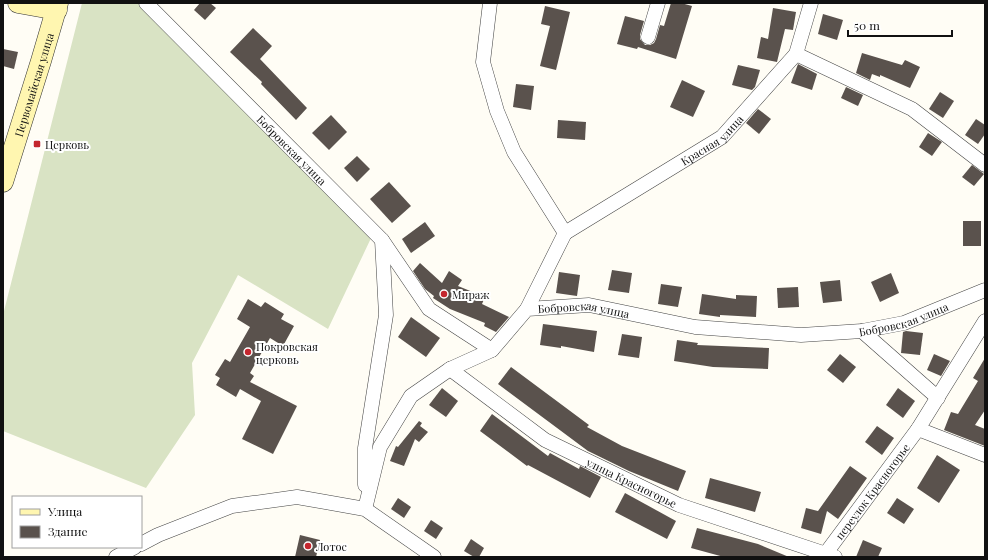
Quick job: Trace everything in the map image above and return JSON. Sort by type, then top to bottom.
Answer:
[{"type":"main road","points":[[18,3],[57,6]]},
{"type":"main road","name":"Первомайская улица","points":[[3,182],[57,6]]},
{"type":"street","name":"Бобровская улица","points":[[146,3],[382,240],[429,309],[492,350],[527,309],[589,306],[694,327],[801,335],[862,331],[904,323],[985,290]]},
{"type":"street","points":[[490,3],[483,62],[496,111],[514,152],[565,234],[527,309]]},
{"type":"street","points":[[648,37],[658,3]]},
{"type":"street","name":"Красная улица","points":[[565,234],[722,137],[796,54],[811,3]]},
{"type":"street","points":[[796,54],[912,109],[985,165]]},
{"type":"street","points":[[365,510],[365,448],[386,315],[382,240]]},
{"type":"street","name":"переулок Красногорье","points":[[830,555],[918,429],[985,321]]},
{"type":"street","points":[[862,331],[938,398]]},
{"type":"street","points":[[365,510],[380,447],[411,396],[450,369],[492,350]]},
{"type":"street","name":"улица Красногорье","points":[[450,369],[545,440],[679,505],[830,555]]},
{"type":"street","points":[[918,429],[985,455]]},
{"type":"street","points":[[142,543],[158,535],[232,506],[297,496],[365,510],[434,557]]},
{"type":"street","points":[[116,557],[133,548]]},
{"type":"green space","points":[[82,3],[138,3],[372,236],[328,329],[238,275],[192,363],[195,415],[146,488],[3,431],[3,315]]},
{"type":"building","points":[[200,3],[210,3],[216,8],[205,20],[194,10]]},
{"type":"building","points":[[671,3],[681,3],[692,6],[676,59],[638,47],[637,49],[617,44],[625,16],[644,21],[640,39],[645,45],[654,43],[660,25],[664,26]]},
{"type":"building","points":[[545,6],[570,12],[556,70],[540,66],[550,26],[541,24]]},
{"type":"building","points":[[773,8],[796,12],[793,30],[785,29],[777,62],[757,58],[761,37],[768,39]]},
{"type":"building","points":[[823,14],[843,20],[837,40],[818,34]]},
{"type":"building","points":[[253,28],[272,46],[260,59],[307,108],[296,120],[261,84],[262,82],[230,52]]},
{"type":"building","points":[[3,49],[18,52],[14,69],[3,66]]},
{"type":"building","points":[[862,53],[902,65],[905,60],[920,67],[910,88],[880,75],[880,77],[872,74],[870,80],[856,73]]},
{"type":"building","points":[[798,64],[817,74],[812,90],[791,83]]},
{"type":"building","points":[[738,65],[760,70],[755,87],[752,90],[732,85]]},
{"type":"building","points":[[682,80],[705,91],[693,117],[670,107]]},
{"type":"building","points":[[516,84],[534,86],[531,110],[513,107]]},
{"type":"building","points":[[846,87],[863,95],[858,106],[841,98]]},
{"type":"building","points":[[940,92],[954,101],[943,118],[929,109]]},
{"type":"building","points":[[758,109],[771,119],[759,134],[746,123]]},
{"type":"building","points":[[331,115],[347,132],[329,150],[312,133]]},
{"type":"building","points":[[976,119],[985,125],[985,134],[978,144],[965,135]]},
{"type":"building","points":[[558,120],[586,122],[585,140],[557,138]]},
{"type":"building","points":[[928,133],[942,142],[932,156],[919,147]]},
{"type":"building","points":[[357,156],[370,169],[357,182],[344,168]]},
{"type":"building","points":[[972,165],[984,174],[974,186],[962,177]]},
{"type":"building","points":[[389,182],[411,206],[392,223],[370,199]]},
{"type":"building","points":[[963,221],[981,221],[981,246],[963,246]]},
{"type":"building","points":[[425,222],[435,236],[411,253],[402,239]]},
{"type":"building","points":[[420,263],[442,283],[449,271],[462,280],[458,286],[485,297],[482,304],[509,317],[496,332],[484,326],[485,323],[450,309],[433,298],[434,296],[425,289],[413,271]]},
{"type":"building","points":[[612,270],[632,273],[629,293],[608,290]]},
{"type":"building","points":[[559,272],[580,275],[577,296],[556,293]]},
{"type":"building","points":[[891,273],[899,293],[880,302],[871,282]]},
{"type":"building","points":[[840,280],[842,301],[823,303],[820,282]]},
{"type":"building","points":[[661,284],[682,287],[678,307],[658,304]]},
{"type":"building","points":[[798,287],[799,307],[778,308],[777,288]]},
{"type":"building","points":[[702,294],[736,299],[736,295],[757,296],[756,317],[720,315],[720,317],[699,314]]},
{"type":"building","points":[[248,299],[261,307],[265,302],[284,314],[281,319],[294,326],[283,346],[270,338],[250,373],[254,376],[250,382],[297,406],[273,454],[242,439],[261,401],[240,389],[236,397],[216,385],[220,378],[215,375],[225,359],[230,362],[250,327],[237,319]]},
{"type":"building","points":[[411,317],[440,338],[426,357],[398,337]]},
{"type":"building","points":[[543,324],[597,331],[594,352],[561,346],[561,348],[540,345]]},
{"type":"building","points":[[903,332],[923,333],[920,355],[901,353]]},
{"type":"building","points":[[622,334],[642,337],[639,358],[618,355]]},
{"type":"building","points":[[677,340],[698,343],[697,345],[769,348],[768,369],[713,367],[674,361]]},
{"type":"building","points":[[840,354],[856,367],[843,383],[827,370]]},
{"type":"building","points":[[934,354],[950,361],[941,376],[927,370]]},
{"type":"building","points":[[985,358],[985,410],[975,425],[985,429],[985,446],[944,430],[951,412],[958,414],[978,381],[973,378]]},
{"type":"building","points":[[511,367],[589,425],[587,427],[622,446],[686,471],[678,491],[629,471],[588,451],[498,384]]},
{"type":"building","points":[[442,388],[458,401],[446,417],[429,405]]},
{"type":"building","points":[[898,388],[915,401],[903,418],[886,405]]},
{"type":"building","points":[[492,414],[548,456],[550,453],[579,469],[580,466],[601,477],[590,498],[528,465],[527,466],[480,431]]},
{"type":"building","points":[[419,421],[422,423],[420,426],[428,432],[419,442],[415,439],[404,466],[390,461],[396,446],[398,447]]},
{"type":"building","points":[[877,426],[894,438],[882,455],[865,442]]},
{"type":"building","points":[[937,455],[960,470],[939,503],[917,488]]},
{"type":"building","points":[[850,466],[867,478],[838,519],[827,511],[821,534],[801,528],[806,508],[818,511]]},
{"type":"building","points":[[710,478],[761,492],[755,512],[705,498]]},
{"type":"building","points":[[625,493],[676,521],[667,539],[615,512]]},
{"type":"building","points":[[398,498],[411,507],[404,518],[391,509]]},
{"type":"building","points":[[897,498],[914,509],[904,524],[887,513]]},
{"type":"building","points":[[431,520],[443,528],[436,539],[424,531]]},
{"type":"building","points":[[697,528],[758,544],[789,557],[724,557],[691,548]]},
{"type":"building","points":[[300,535],[320,540],[316,557],[295,557]]},
{"type":"building","points":[[471,539],[484,548],[479,557],[474,557],[464,551]]},
{"type":"building","points":[[863,540],[882,548],[878,557],[856,557]]},
{"type":"place","name":"Церковь","points":[[37,144]]},
{"type":"place","name":"Мираж","points":[[444,294]]},
{"type":"place","name":"Покровская церковь","points":[[248,352]]},
{"type":"place","name":"Лотос","points":[[308,546]]}]
